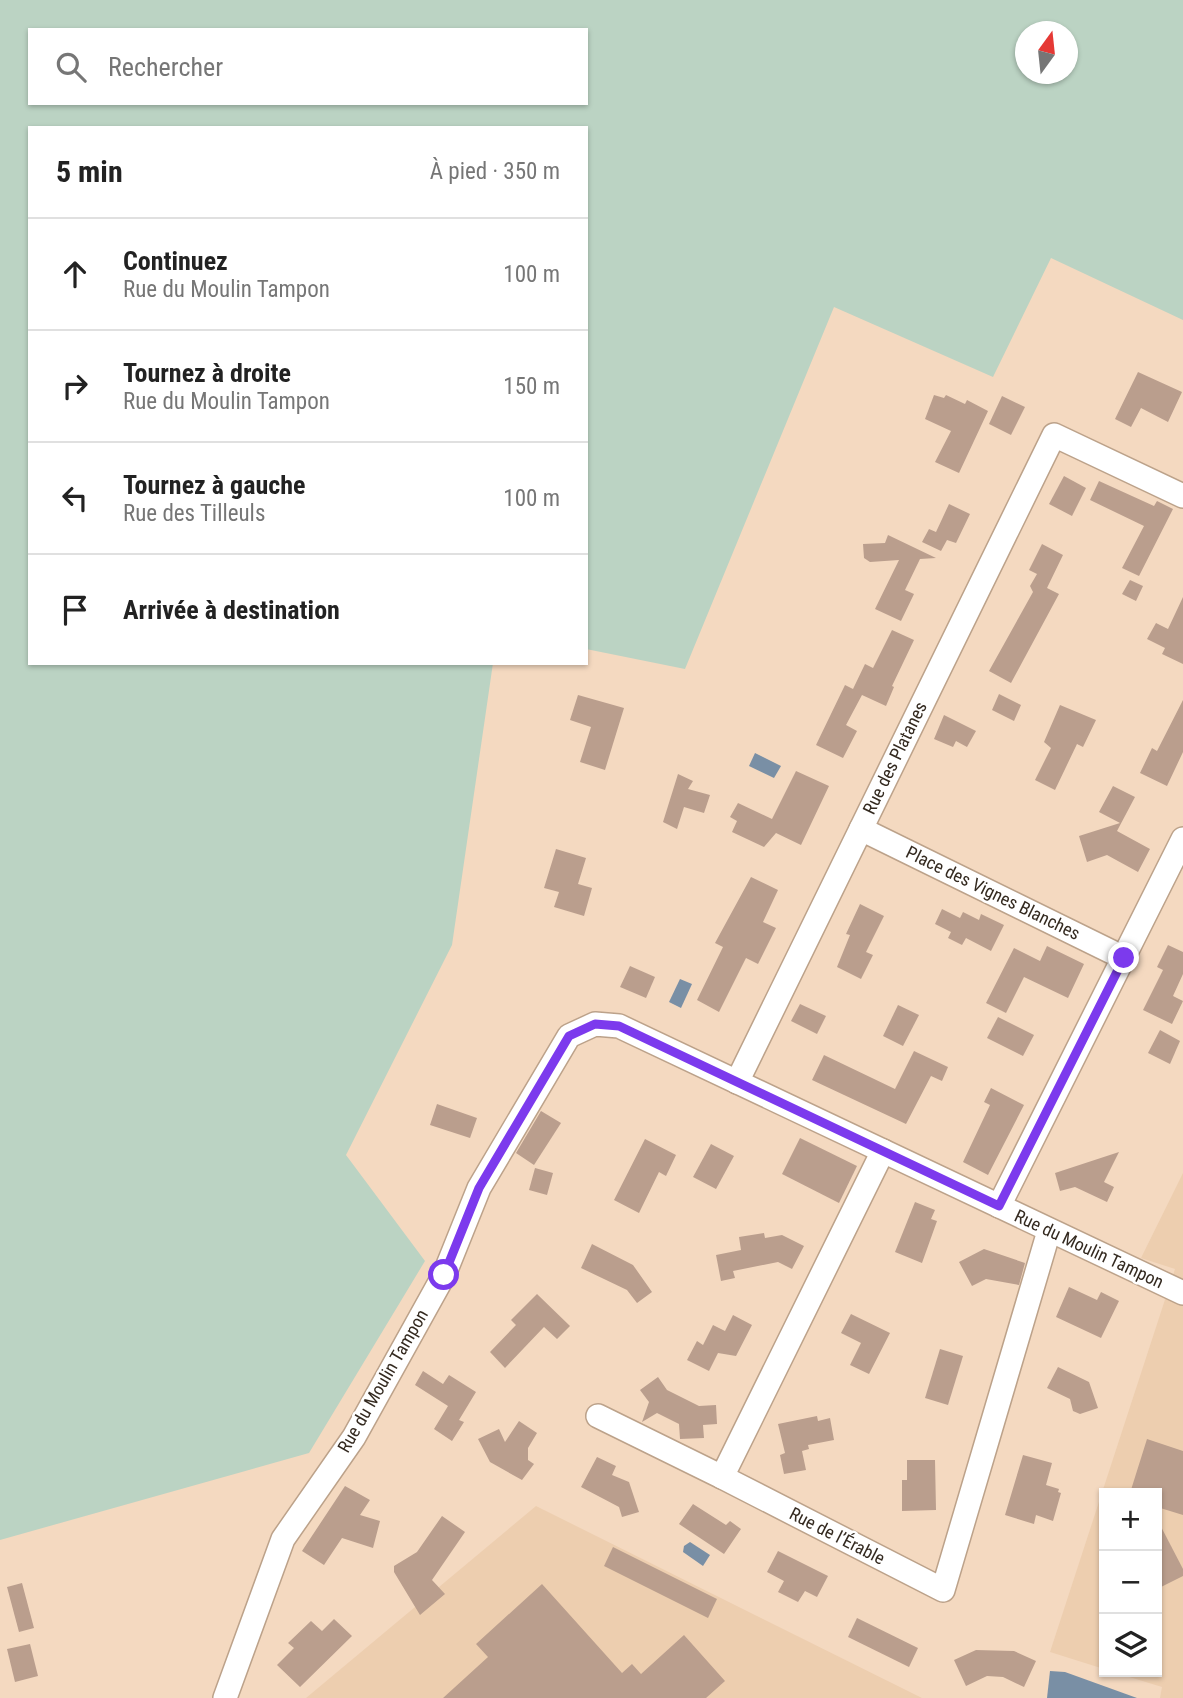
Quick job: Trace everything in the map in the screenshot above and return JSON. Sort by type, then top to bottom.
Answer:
[{"type":"street","name":"Rue des Platanes","points":[[737,1082],[1054,435],[1183,496]]},
{"type":"street","name":"Place des Vignes Blanches","points":[[861,829],[1124,958]]},
{"type":"street","points":[[999,1206],[1183,839]]},
{"type":"street","name":"Rue du Moulin Tampon","points":[[225,1698],[283,1539],[354,1437],[444,1275],[479,1188],[569,1036],[595,1024],[619,1026],[1183,1293]]},
{"type":"street","points":[[598,1416],[722,1477],[883,1151]]},
{"type":"street","name":"Rue de l’Érable","points":[[722,1477],[943,1590],[1049,1231]]},
{"type":"shaded area","points":[[1183,1173],[1183,1698],[1160,1698],[1162,1687],[1129,1677],[1162,1677],[1162,1488],[1104,1488],[1175,1269],[1141,1258]]},
{"type":"shaded area","points":[[1099,1502],[1099,1667],[1050,1652]]},
{"type":"shaded area","points":[[536,1506],[922,1698],[306,1698]]},
{"type":"green space","points":[[0,0],[1183,0],[1183,320],[1051,258],[993,377],[834,307],[685,669],[588,649],[588,126],[28,126],[28,665],[493,665],[452,945],[346,1155],[425,1261],[309,1453],[0,1540]]},
{"type":"water","points":[[755,753],[781,766],[774,778],[749,766]]},
{"type":"water","points":[[680,979],[692,984],[681,1008],[669,1002]]},
{"type":"water","points":[[690,1542],[710,1555],[703,1566],[683,1552],[684,1546]]},
{"type":"water","points":[[1050,1671],[1065,1672],[1137,1698],[1047,1698]]},
{"type":"building","points":[[1138,372],[1182,392],[1168,422],[1141,408],[1131,427],[1115,419]]},
{"type":"building","points":[[934,395],[944,398],[946,395],[965,404],[967,400],[988,411],[959,473],[935,462],[951,431],[925,419]]},
{"type":"building","points":[[1002,396],[1025,407],[1011,435],[989,424]]},
{"type":"building","points":[[1064,476],[1086,488],[1072,516],[1049,504]]},
{"type":"building","points":[[1099,481],[1154,506],[1157,501],[1173,509],[1139,576],[1122,568],[1144,526],[1090,500]]},
{"type":"building","points":[[949,504],[970,514],[956,543],[947,540],[941,551],[922,542],[929,529],[936,532]]},
{"type":"building","points":[[888,535],[936,558],[920,559],[905,590],[914,594],[901,621],[875,609],[899,560],[870,562],[864,558],[863,544],[885,543]]},
{"type":"building","points":[[1042,544],[1063,555],[1047,588],[1059,594],[1011,683],[989,671],[1033,592],[1030,586],[1037,574],[1029,570]]},
{"type":"building","points":[[1130,580],[1143,586],[1136,601],[1122,594]]},
{"type":"building","points":[[1183,597],[1183,664],[1162,654],[1165,648],[1147,639],[1156,623],[1168,629]]},
{"type":"building","points":[[892,630],[914,640],[892,686],[894,687],[886,706],[862,695],[846,725],[857,731],[843,758],[816,745],[845,685],[853,689],[865,664],[873,668]]},
{"type":"building","points":[[999,694],[1021,705],[1014,721],[992,710]]},
{"type":"building","points":[[578,695],[624,708],[605,770],[580,762],[591,727],[570,720]]},
{"type":"building","points":[[1183,700],[1183,752],[1167,786],[1140,773],[1152,748],[1157,751]]},
{"type":"building","points":[[1060,705],[1096,720],[1083,747],[1077,744],[1055,790],[1035,780],[1051,748],[1044,742]]},
{"type":"building","points":[[944,715],[976,731],[967,747],[956,741],[953,747],[934,739]]},
{"type":"building","points":[[796,771],[829,786],[801,845],[776,833],[764,847],[732,832],[737,821],[730,817],[738,803],[772,819]]},
{"type":"building","points":[[678,774],[693,781],[688,789],[710,795],[704,813],[684,807],[677,829],[663,822]]},
{"type":"building","points":[[1113,786],[1135,797],[1117,831],[1150,849],[1138,872],[1107,855],[1087,862],[1079,836],[1120,823],[1099,812]]},
{"type":"building","points":[[556,849],[586,858],[578,884],[592,888],[584,916],[554,907],[559,892],[544,888]]},
{"type":"building","points":[[751,877],[778,890],[763,922],[776,928],[758,964],[746,958],[719,1012],[697,1000],[723,947],[715,943]]},
{"type":"building","points":[[860,904],[884,916],[866,952],[873,955],[861,979],[837,967],[850,935],[846,934]]},
{"type":"building","points":[[942,909],[960,918],[963,912],[979,920],[981,914],[1004,925],[991,951],[966,938],[962,945],[948,938],[951,932],[935,924]]},
{"type":"building","points":[[1168,945],[1183,952],[1183,974],[1173,996],[1183,1001],[1172,1024],[1143,1010],[1163,970],[1157,967]]},
{"type":"building","points":[[1047,946],[1084,964],[1068,998],[1024,977],[1006,1013],[986,1003],[1014,948],[1040,961]]},
{"type":"building","points":[[630,966],[655,977],[646,998],[620,987]]},
{"type":"building","points":[[800,1004],[826,1016],[817,1034],[791,1021]]},
{"type":"building","points":[[898,1005],[919,1015],[903,1046],[883,1036]]},
{"type":"building","points":[[998,1017],[1034,1035],[1023,1056],[987,1038]]},
{"type":"building","points":[[1160,1030],[1180,1041],[1170,1064],[1148,1053]]},
{"type":"building","points":[[914,1051],[948,1067],[942,1081],[931,1076],[906,1124],[812,1080],[824,1055],[895,1089]]},
{"type":"building","points":[[991,1088],[1024,1105],[988,1175],[963,1162],[990,1105],[984,1102]]},
{"type":"building","points":[[437,1104],[477,1118],[470,1138],[430,1125]]},
{"type":"building","points":[[541,1111],[561,1123],[534,1165],[516,1153]]},
{"type":"building","points":[[800,1138],[857,1166],[839,1203],[782,1174]]},
{"type":"building","points":[[645,1139],[676,1155],[666,1176],[659,1172],[639,1213],[614,1200]]},
{"type":"building","points":[[711,1144],[734,1156],[716,1189],[693,1177]]},
{"type":"building","points":[[1119,1152],[1104,1182],[1114,1187],[1107,1202],[1075,1187],[1060,1191],[1055,1173]]},
{"type":"building","points":[[535,1168],[553,1173],[547,1195],[529,1190]]},
{"type":"building","points":[[915,1202],[935,1210],[931,1219],[937,1221],[922,1263],[895,1252]]},
{"type":"building","points":[[764,1233],[765,1238],[782,1235],[804,1246],[792,1269],[778,1262],[733,1271],[735,1278],[721,1281],[716,1255],[741,1250],[739,1237]]},
{"type":"building","points":[[592,1244],[633,1265],[652,1292],[637,1303],[627,1290],[581,1268]]},
{"type":"building","points":[[984,1249],[1025,1263],[1019,1285],[986,1279],[972,1286],[959,1262]]},
{"type":"building","points":[[1069,1287],[1097,1300],[1101,1292],[1119,1301],[1101,1338],[1056,1317]]},
{"type":"building","points":[[537,1294],[570,1326],[557,1339],[544,1327],[505,1368],[490,1352],[516,1325],[511,1320]]},
{"type":"building","points":[[851,1314],[890,1333],[869,1374],[850,1365],[861,1343],[841,1333]]},
{"type":"building","points":[[733,1315],[752,1325],[736,1356],[718,1353],[709,1371],[687,1360],[697,1341],[703,1345],[713,1325],[725,1331]]},
{"type":"building","points":[[940,1349],[963,1356],[948,1405],[925,1398]]},
{"type":"building","points":[[1058,1367],[1089,1382],[1098,1408],[1080,1414],[1073,1411],[1070,1399],[1047,1388]]},
{"type":"building","points":[[423,1371],[443,1384],[449,1375],[476,1392],[459,1420],[464,1422],[452,1441],[434,1429],[448,1406],[415,1385]]},
{"type":"building","points":[[658,1377],[667,1390],[699,1406],[716,1405],[717,1424],[703,1425],[704,1438],[680,1439],[679,1424],[657,1413],[642,1422],[649,1402],[640,1390]]},
{"type":"building","points":[[817,1416],[818,1421],[830,1418],[834,1440],[808,1445],[809,1449],[802,1451],[806,1470],[784,1474],[780,1455],[785,1453],[778,1424]]},
{"type":"building","points":[[519,1421],[537,1433],[528,1448],[528,1460],[534,1464],[522,1480],[490,1462],[478,1439],[499,1429],[505,1442]]},
{"type":"building","points":[[1147,1439],[1183,1451],[1183,1515],[1162,1509],[1162,1488],[1132,1488]]},
{"type":"building","points":[[1023,1455],[1052,1463],[1046,1485],[1059,1489],[1058,1492],[1061,1493],[1053,1521],[1036,1515],[1034,1524],[1005,1515]]},
{"type":"building","points":[[597,1457],[616,1466],[612,1475],[629,1482],[639,1512],[622,1517],[619,1507],[581,1487]]},
{"type":"building","points":[[907,1460],[935,1460],[936,1510],[902,1511],[902,1480],[907,1480]]},
{"type":"building","points":[[345,1486],[370,1500],[360,1515],[380,1521],[373,1548],[342,1538],[324,1565],[302,1551]]},
{"type":"building","points":[[693,1504],[726,1525],[730,1521],[741,1529],[724,1554],[679,1524]]},
{"type":"building","points":[[442,1516],[465,1532],[432,1580],[445,1594],[420,1615],[394,1572],[394,1566],[417,1552]]},
{"type":"building","points":[[1162,1529],[1183,1569],[1183,1576],[1162,1586]]},
{"type":"building","points":[[613,1547],[717,1599],[708,1618],[604,1566]]},
{"type":"building","points":[[778,1551],[828,1576],[817,1597],[805,1591],[798,1602],[778,1592],[784,1581],[767,1572]]},
{"type":"building","points":[[22,1583],[34,1628],[19,1632],[7,1587]]},
{"type":"building","points":[[542,1584],[622,1673],[632,1664],[641,1674],[684,1635],[725,1681],[706,1698],[443,1698],[488,1657],[476,1644]]},
{"type":"building","points":[[857,1618],[918,1648],[909,1667],[848,1637]]},
{"type":"building","points":[[334,1619],[352,1636],[300,1687],[277,1665],[294,1648],[288,1643],[311,1621],[322,1631]]},
{"type":"building","points":[[30,1644],[38,1676],[15,1682],[7,1649]]},
{"type":"building","points":[[976,1650],[1014,1651],[1036,1661],[1024,1687],[1003,1677],[987,1676],[966,1686],[954,1660]]},
{"type":"route","points":[[444,1275],[479,1188],[569,1036],[595,1024],[619,1026],[999,1206],[1124,958]]}]
